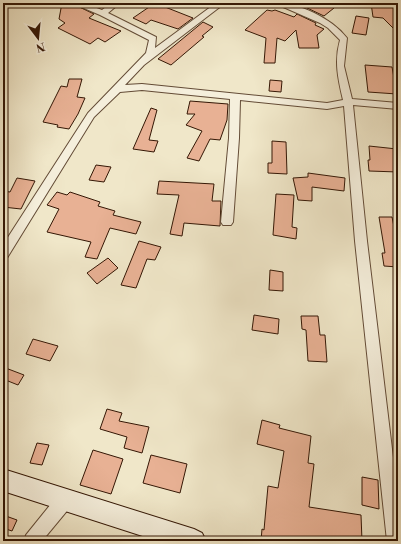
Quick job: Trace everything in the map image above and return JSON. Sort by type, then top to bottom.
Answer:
[{"type":"main road","points":[[3,480],[194,541]]},
{"type":"street","points":[[3,255],[92,115],[150,54],[153,38],[103,13],[76,3]]},
{"type":"street","points":[[103,13],[116,3]]},
{"type":"street","points":[[141,62],[221,3]]},
{"type":"street","points":[[278,3],[322,20],[338,30],[344,40],[340,54],[340,66],[348,102],[362,249],[395,541]]},
{"type":"street","points":[[116,89],[142,87],[327,106],[348,102],[398,106]]},
{"type":"street","points":[[227,222],[234,138],[235,96]]},
{"type":"street","points":[[32,541],[65,500]]},
{"type":"building","points":[[62,3],[71,3],[94,14],[89,18],[121,31],[105,42],[98,38],[90,44],[58,28],[65,23],[59,19]]},
{"type":"building","points":[[310,3],[321,3],[334,8],[324,16],[305,7]]},
{"type":"building","points":[[371,3],[398,4],[398,33],[383,18],[373,17]]},
{"type":"building","points":[[152,5],[157,7],[160,5],[193,18],[178,29],[151,20],[146,24],[133,18]]},
{"type":"building","points":[[267,10],[275,10],[294,17],[297,14],[316,23],[315,25],[324,29],[317,35],[319,48],[299,48],[296,30],[285,41],[277,38],[275,63],[264,63],[266,38],[245,30]]},
{"type":"building","points":[[356,16],[369,18],[366,35],[352,33]]},
{"type":"building","points":[[203,22],[213,27],[202,36],[204,37],[171,65],[158,59]]},
{"type":"building","points":[[365,65],[392,67],[397,94],[368,92]]},
{"type":"building","points":[[69,79],[82,79],[77,97],[85,98],[69,129],[43,122],[61,86],[67,87]]},
{"type":"building","points":[[270,80],[282,81],[281,92],[269,91]]},
{"type":"building","points":[[190,101],[228,104],[227,120],[220,140],[210,139],[199,161],[187,158],[202,131],[186,125],[195,114],[187,114]]},
{"type":"building","points":[[151,108],[157,110],[149,140],[158,141],[154,152],[133,149]]},
{"type":"building","points":[[272,141],[286,142],[287,174],[268,173],[268,163],[272,163]]},
{"type":"building","points":[[369,146],[397,149],[398,172],[369,171]]},
{"type":"building","points":[[96,165],[111,167],[104,182],[89,180]]},
{"type":"building","points":[[308,173],[345,178],[344,191],[312,187],[312,201],[298,200],[293,178],[308,177]]},
{"type":"building","points":[[17,178],[35,181],[21,209],[3,207],[3,191],[10,192]]},
{"type":"building","points":[[159,181],[214,184],[212,201],[221,201],[220,226],[184,223],[182,236],[170,234],[179,195],[157,194]]},
{"type":"building","points":[[57,192],[67,195],[70,192],[100,202],[98,206],[115,211],[113,215],[141,222],[136,234],[110,228],[97,259],[85,257],[91,242],[47,232],[59,209],[47,205]]},
{"type":"building","points":[[276,194],[294,195],[292,227],[297,228],[296,239],[273,235]]},
{"type":"building","points":[[379,217],[392,217],[398,246],[398,267],[384,266],[382,253],[385,253]]},
{"type":"building","points":[[139,241],[161,247],[155,260],[147,259],[136,288],[121,285]]},
{"type":"building","points":[[108,258],[118,268],[97,284],[87,273]]},
{"type":"building","points":[[270,270],[283,272],[283,291],[269,290]]},
{"type":"building","points":[[254,315],[279,319],[278,334],[252,330]]},
{"type":"building","points":[[301,316],[318,316],[320,335],[325,335],[327,362],[308,361],[306,330],[302,329]]},
{"type":"building","points":[[33,339],[58,346],[50,361],[26,354]]},
{"type":"building","points":[[3,367],[24,375],[18,385],[3,379]]},
{"type":"building","points":[[107,409],[122,413],[119,421],[149,427],[142,453],[124,448],[127,437],[100,429]]},
{"type":"building","points":[[262,420],[280,425],[279,428],[311,436],[308,463],[314,464],[309,507],[361,515],[362,541],[261,541],[262,529],[264,530],[268,486],[278,488],[284,451],[257,444]]},
{"type":"building","points":[[37,443],[49,445],[42,465],[30,463]]},
{"type":"building","points":[[93,450],[123,459],[111,494],[80,485]]},
{"type":"building","points":[[151,455],[187,464],[180,493],[143,483]]},
{"type":"building","points":[[362,477],[378,480],[379,509],[362,505]]},
{"type":"building","points":[[3,515],[17,520],[12,531],[3,528]]}]
